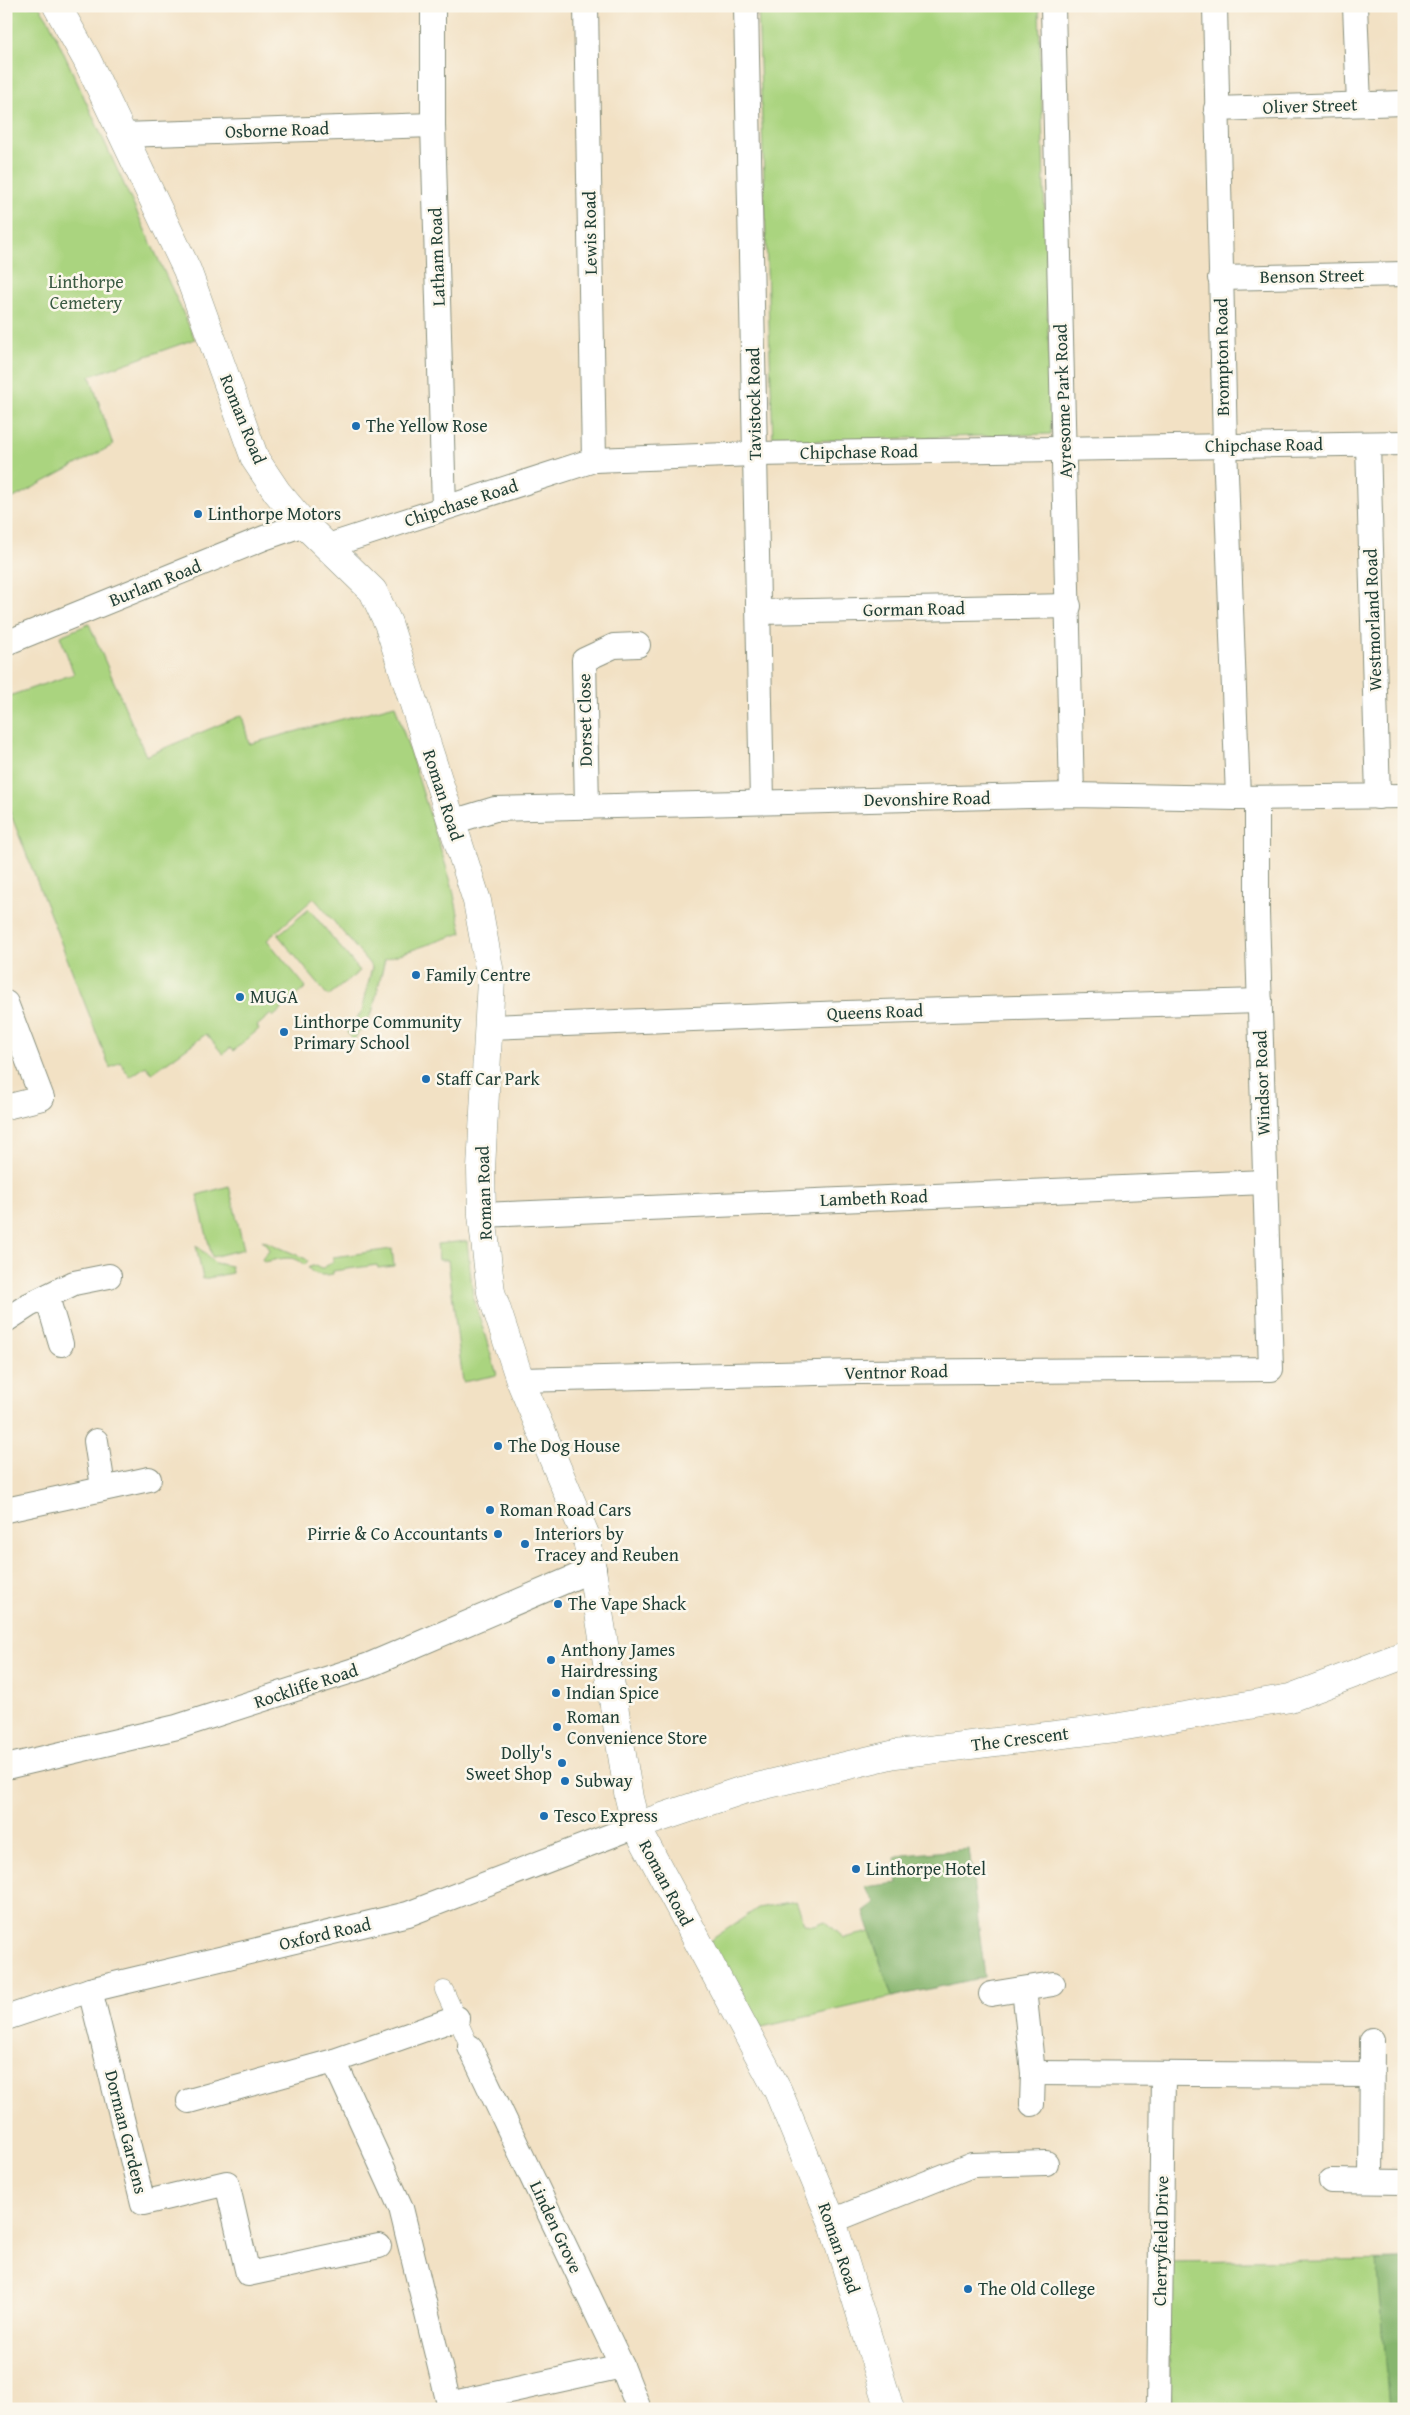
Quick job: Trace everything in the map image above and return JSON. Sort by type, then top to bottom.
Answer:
[{"type":"street","name":"Roman Road","points":[[57,6],[87,60],[187,270],[255,458],[277,492],[304,524],[373,591],[388,623],[478,908],[491,979],[490,1027],[481,1170],[482,1215],[491,1292],[520,1380],[587,1539],[594,1569],[629,1798],[636,1826],[778,2091],[832,2221],[890,2409]]},
{"type":"street","name":"Latham Road","points":[[433,6],[433,125],[444,508]]},
{"type":"street","name":"Lewis Road","points":[[586,6],[594,460]]},
{"type":"street","name":"Tavistock Road","points":[[746,6],[762,802]]},
{"type":"street","name":"Ayresome Park Road","points":[[1054,6],[1072,795]]},
{"type":"street","name":"Brompton Road","points":[[1215,6],[1225,446],[1247,798]]},
{"type":"street","points":[[1355,6],[1359,104]]},
{"type":"street","name":"Oliver Street","points":[[1216,109],[1404,103]]},
{"type":"street","name":"Osborne Road","points":[[122,135],[433,125]]},
{"type":"street","name":"Benson Street","points":[[1220,278],[1404,274]]},
{"type":"street","name":"Chipchase Road","points":[[328,546],[594,460],[754,454],[1404,443]]},
{"type":"street","name":"Westmorland Road","points":[[1368,444],[1378,797]]},
{"type":"street","name":"Burlam Road","points":[[6,643],[264,538],[304,524]]},
{"type":"street","name":"Gorman Road","points":[[759,612],[1069,606]]},
{"type":"street","name":"Dorset Close","points":[[587,807],[584,660],[614,646],[638,645]]},
{"type":"street","name":"Devonshire Road","points":[[452,822],[495,809],[1072,795],[1247,798],[1404,796]]},
{"type":"street","name":"Windsor Road","points":[[1247,798],[1260,1001],[1271,1369]]},
{"type":"street","name":"Queens Road","points":[[490,1027],[846,1013],[1260,1001]]},
{"type":"street","points":[[6,1003],[42,1098],[6,1107]]},
{"type":"street","name":"Lambeth Road","points":[[482,1215],[1266,1182]]},
{"type":"street","points":[[6,1320],[30,1305],[74,1283],[109,1276]]},
{"type":"street","points":[[47,1297],[61,1344]]},
{"type":"street","name":"Ventnor Road","points":[[520,1380],[847,1373],[1271,1369]]},
{"type":"street","points":[[96,1442],[103,1487]]},
{"type":"street","points":[[6,1510],[103,1487],[149,1479]]},
{"type":"street","name":"Rockliffe Road","points":[[6,1767],[177,1726],[367,1666],[594,1569]]},
{"type":"street","name":"The Crescent","points":[[636,1826],[740,1791],[895,1754],[1114,1728],[1290,1698],[1402,1658]]},
{"type":"street","name":"Oxford Road","points":[[6,2018],[90,1990],[408,1914],[636,1826]]},
{"type":"street","points":[[991,1994],[1053,1984]]},
{"type":"street","points":[[1024,1989],[1033,2073],[1032,2104]]},
{"type":"street","name":"Dorman Gardens","points":[[90,1990],[143,2203],[227,2183],[248,2274],[379,2246]]},
{"type":"street","points":[[444,1990],[470,2047]]},
{"type":"street","points":[[189,2102],[334,2061],[457,2018]]},
{"type":"street","points":[[1370,2181],[1372,2040]]},
{"type":"street","name":"Linden Grove","points":[[470,2047],[622,2366],[639,2409]]},
{"type":"street","points":[[334,2061],[401,2208],[449,2404],[622,2366]]},
{"type":"street","points":[[1033,2073],[1371,2075]]},
{"type":"street","name":"Cherryfield Drive","points":[[1160,2409],[1163,2074]]},
{"type":"street","points":[[832,2221],[972,2165],[1046,2163]]},
{"type":"street","points":[[1332,2181],[1404,2182]]},
{"type":"green space","name":"Linthorpe Cemetery","points":[[6,6],[39,6],[49,21],[195,339],[90,376],[113,445],[6,502]]},
{"type":"green space","points":[[758,6],[1039,6],[1051,434],[773,442]]},
{"type":"green space","points":[[89,624],[146,756],[242,715],[249,744],[395,705],[452,885],[462,933],[385,959],[372,1013],[353,1041],[347,1032],[362,1011],[372,967],[314,898],[267,940],[306,987],[273,1017],[271,1014],[257,1026],[259,1029],[233,1051],[230,1048],[223,1054],[206,1034],[152,1073],[146,1066],[130,1077],[120,1062],[110,1068],[6,802],[6,697],[74,674],[60,636]]},
{"type":"green space","points":[[309,909],[360,971],[328,996],[278,935]]},
{"type":"green space","points":[[229,1186],[244,1249],[212,1257],[197,1195]]},
{"type":"green space","points":[[262,1240],[308,1261],[304,1265],[300,1261],[290,1258],[264,1262],[262,1259],[269,1251],[267,1245]]},
{"type":"green space","points":[[467,1241],[473,1296],[497,1375],[463,1382],[448,1260],[439,1260],[437,1244]]},
{"type":"green space","points":[[196,1245],[215,1263],[231,1266],[232,1273],[203,1279]]},
{"type":"green space","points":[[392,1249],[394,1266],[378,1268],[377,1265],[333,1271],[333,1274],[326,1275],[316,1274],[308,1268],[313,1265],[321,1269],[333,1262],[333,1257]]},
{"type":"green space","points":[[969,1849],[985,1977],[892,1997],[864,1912],[876,1903],[864,1887],[898,1883],[895,1858],[904,1855]]},
{"type":"green space","points":[[795,1901],[804,1924],[815,1925],[825,1921],[844,1938],[870,1932],[892,1997],[758,2028],[708,1942],[758,1908]]},
{"type":"green space","points":[[1404,2259],[1404,2409],[1173,2409],[1170,2393],[1167,2262]]},
{"type":"green space","points":[[1404,2259],[1404,2409],[1390,2409],[1377,2260]]},
{"type":"place","name":"The Yellow Rose","points":[[356,426]]},
{"type":"place","name":"Linthorpe Motors","points":[[198,514]]},
{"type":"place","name":"Family Centre","points":[[416,975]]},
{"type":"place","name":"MUGA","points":[[240,997]]},
{"type":"place","name":"Linthorpe Community Primary School","points":[[284,1032]]},
{"type":"place","name":"Staff Car Park","points":[[426,1079]]},
{"type":"place","name":"The Dog House","points":[[498,1446]]},
{"type":"place","name":"Roman Road Cars","points":[[490,1510]]},
{"type":"place","name":"Pirrie & Co Accountants","points":[[498,1534]]},
{"type":"place","name":"Interiors by Tracey and Reuben","points":[[525,1544]]},
{"type":"place","name":"The Vape Shack","points":[[558,1604]]},
{"type":"place","name":"Anthony James Hairdressing","points":[[551,1660]]},
{"type":"place","name":"Indian Spice","points":[[556,1693]]},
{"type":"place","name":"Roman Convenience Store","points":[[557,1727]]},
{"type":"place","name":"Dolly's Sweet Shop","points":[[562,1763]]},
{"type":"place","name":"Subway","points":[[565,1781]]},
{"type":"place","name":"Tesco Express","points":[[544,1816]]},
{"type":"place","name":"Linthorpe Hotel","points":[[856,1869]]},
{"type":"place","name":"The Old College","points":[[968,2289]]}]
